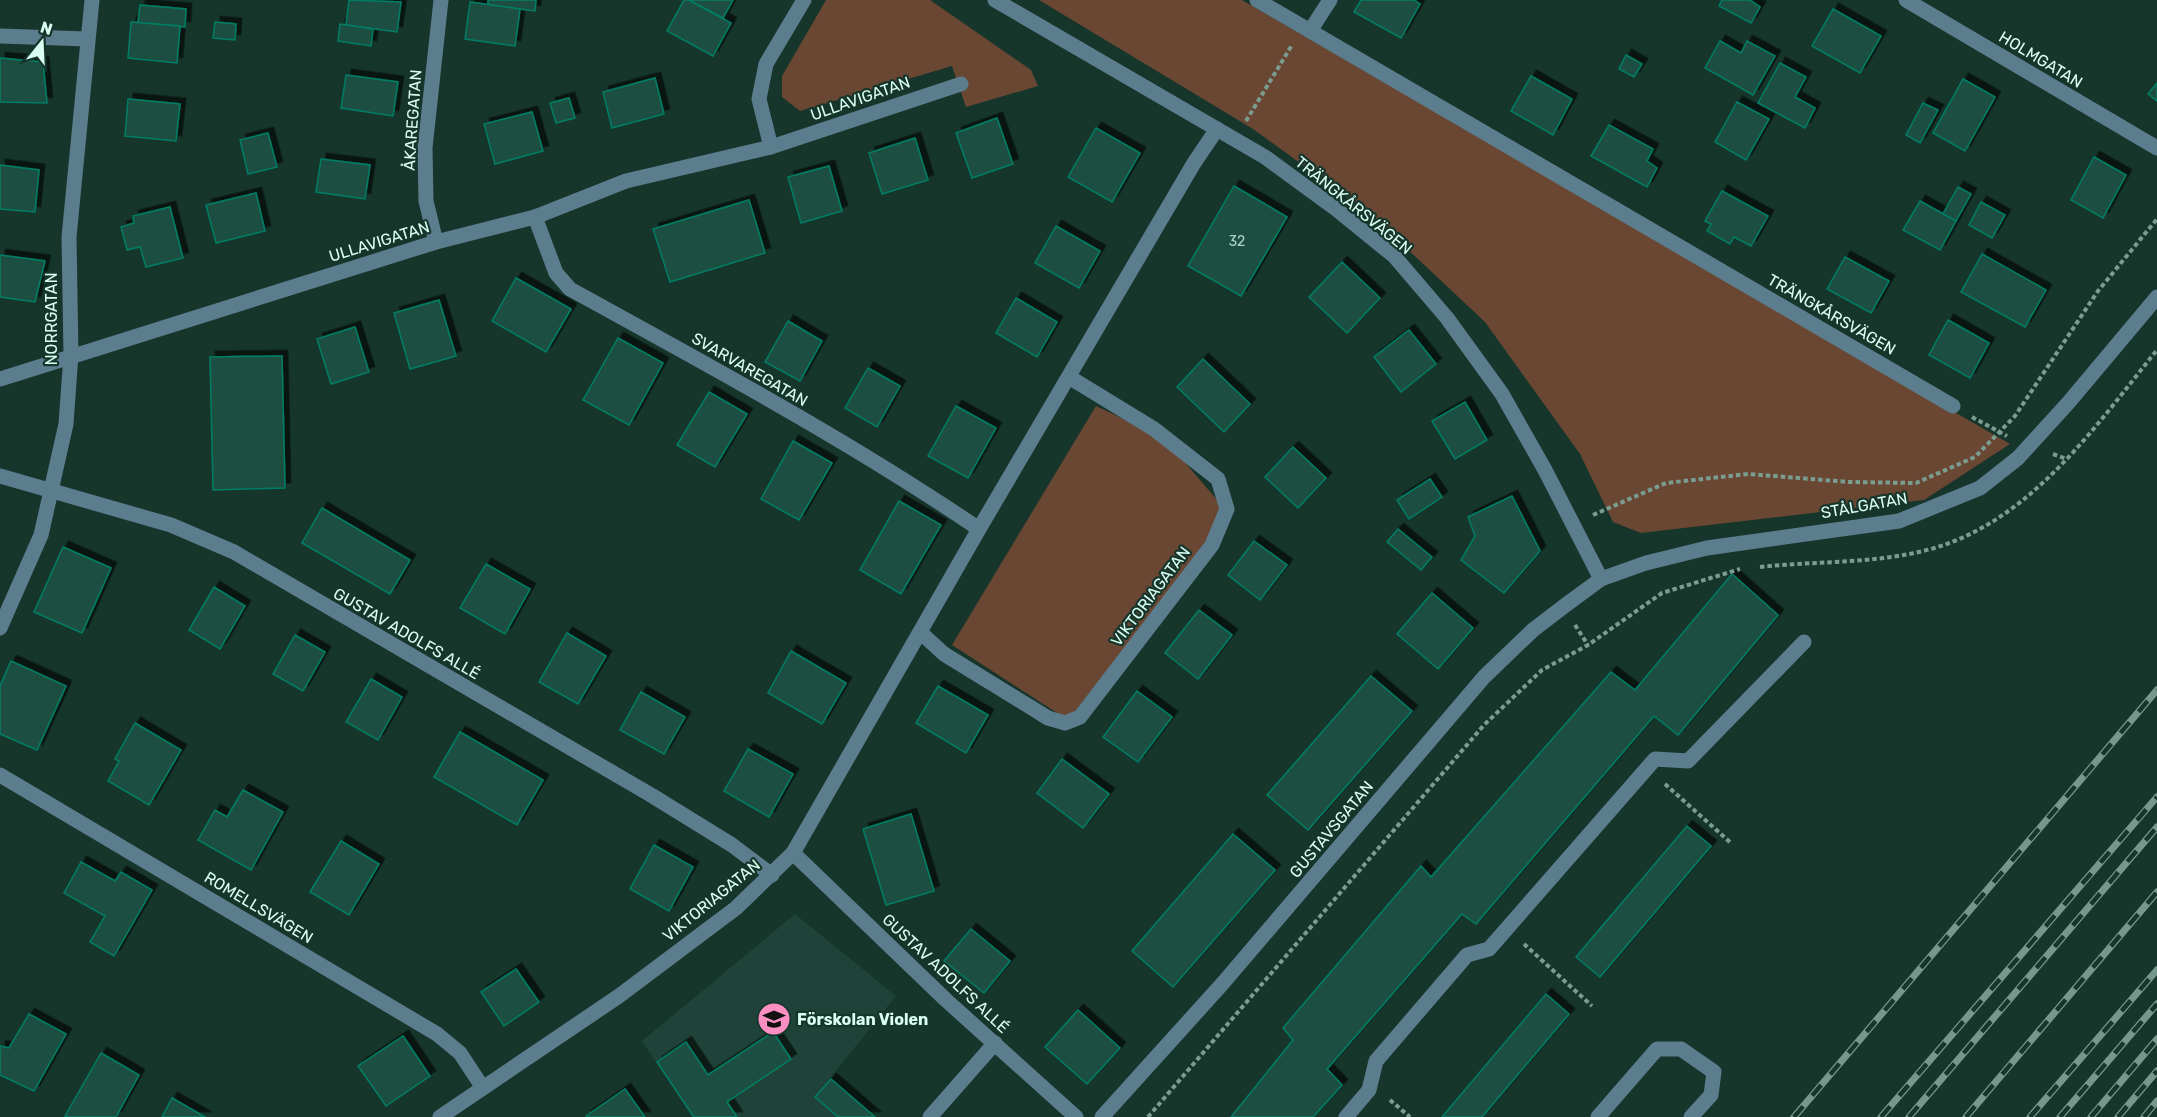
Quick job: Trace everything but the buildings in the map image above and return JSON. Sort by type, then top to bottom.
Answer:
[{"type":"street","name":"NORRGATAN","points":[[0,628],[41,535],[66,424],[71,356],[69,237],[92,0]]},
{"type":"street","name":"ÅKAREGATAN","points":[[436,242],[426,201],[425,148],[441,0]]},
{"type":"street","points":[[771,147],[759,99],[766,64],[804,0]]},
{"type":"street","name":"TRÄNGKÅRSVÄGEN","points":[[995,0],[1265,157],[1336,209],[1394,256],[1447,318],[1502,394],[1601,579]]},
{"type":"street","name":"TRÄNGKÅRSVÄGEN","points":[[1257,0],[1953,406]]},
{"type":"street","points":[[1310,31],[1330,0]]},
{"type":"street","name":"HOLMGATAN","points":[[1906,0],[2157,148]]},
{"type":"street","points":[[0,36],[87,39]]},
{"type":"street","name":"ULLAVIGATAN","points":[[0,379],[436,242],[535,217],[626,181],[771,147],[961,84]]},
{"type":"street","name":"VIKTORIAGATAN","points":[[440,1117],[619,996],[736,908],[793,853],[979,529],[1194,163],[1217,129]]},
{"type":"street","name":"SVARVAREGATAN","points":[[535,217],[555,273],[570,289],[750,388],[932,497],[979,529]]},
{"type":"street","name":"STÅLGATAN","points":[[1601,579],[1646,563],[1707,548],[1899,521],[1980,488],[2018,458],[2069,402],[2157,297]]},
{"type":"street","name":"VIKTORIAGATAN","points":[[920,632],[944,654],[1048,718],[1065,723],[1080,717],[1212,545],[1227,509],[1218,479],[1154,429],[1069,377]]},
{"type":"street","name":"GUSTAV ADOLFS ALLÉ","points":[[0,476],[171,525],[234,552],[651,795],[732,845],[772,875]]},
{"type":"street","name":"GUSTAVSGATAN","points":[[1102,1117],[1223,983],[1484,677],[1533,630],[1601,579]]},
{"type":"street","points":[[1346,1117],[1369,1090],[1376,1061],[1391,1043],[1467,955],[1489,949],[1655,759],[1688,761],[1804,642]]},
{"type":"street","name":"ROMELLSVÄGEN","points":[[0,775],[437,1034],[460,1053],[483,1088]]},
{"type":"street","name":"GUSTAV ADOLFS ALLÉ","points":[[793,853],[994,1043],[1076,1117]]},
{"type":"street","points":[[930,1117],[994,1043]]},
{"type":"street","points":[[1598,1117],[1658,1049],[1681,1049],[1714,1072],[1711,1095],[1691,1117]]},
{"type":"path","points":[[1235,140],[1296,38],[1310,31]]},
{"type":"path","points":[[1573,525],[1666,483],[1748,474],[1849,482],[1916,483],[1975,457],[2014,416],[2098,291],[2157,219]]},
{"type":"path","points":[[1148,1117],[1484,725],[1542,670]]},
{"type":"path","points":[[1647,769],[1731,843]]},
{"type":"path","points":[[1507,929],[1592,1006]]},
{"type":"shaded area","points":[[826,0],[930,0],[1031,70],[1038,86],[966,107],[952,66],[800,111],[782,97],[782,76]]},
{"type":"shaded area","points":[[1039,0],[1242,0],[2010,444],[1924,500],[1641,533],[1613,522],[1580,454],[1485,322],[1369,213],[1253,129]]},
{"type":"shaded area","points":[[1096,406],[1164,438],[1230,515],[1068,720],[952,645]]},
{"type":"shaded area","name":"Förskolan Violen","points":[[795,914],[896,996],[815,1097],[836,1117],[692,1117],[642,1041]]},
{"type":"railway","points":[[1794,1117],[2157,690]]},
{"type":"railway","points":[[1881,1117],[2157,797]]},
{"type":"railway","points":[[1909,1117],[2157,827]]},
{"type":"railway","points":[[1966,1117],[2157,892]]},
{"type":"railway","points":[[2030,1117],[2157,970]]},
{"type":"railway","points":[[2060,1117],[2157,1004]]},
{"type":"railway","points":[[2091,1117],[2157,1039]]},
{"type":"railway","points":[[2118,1117],[2157,1071]]},
{"type":"railway","points":[[2144,1117],[2157,1101]]},
{"type":"place","name":"Förskolan Violen","points":[[774,1019]]}]
